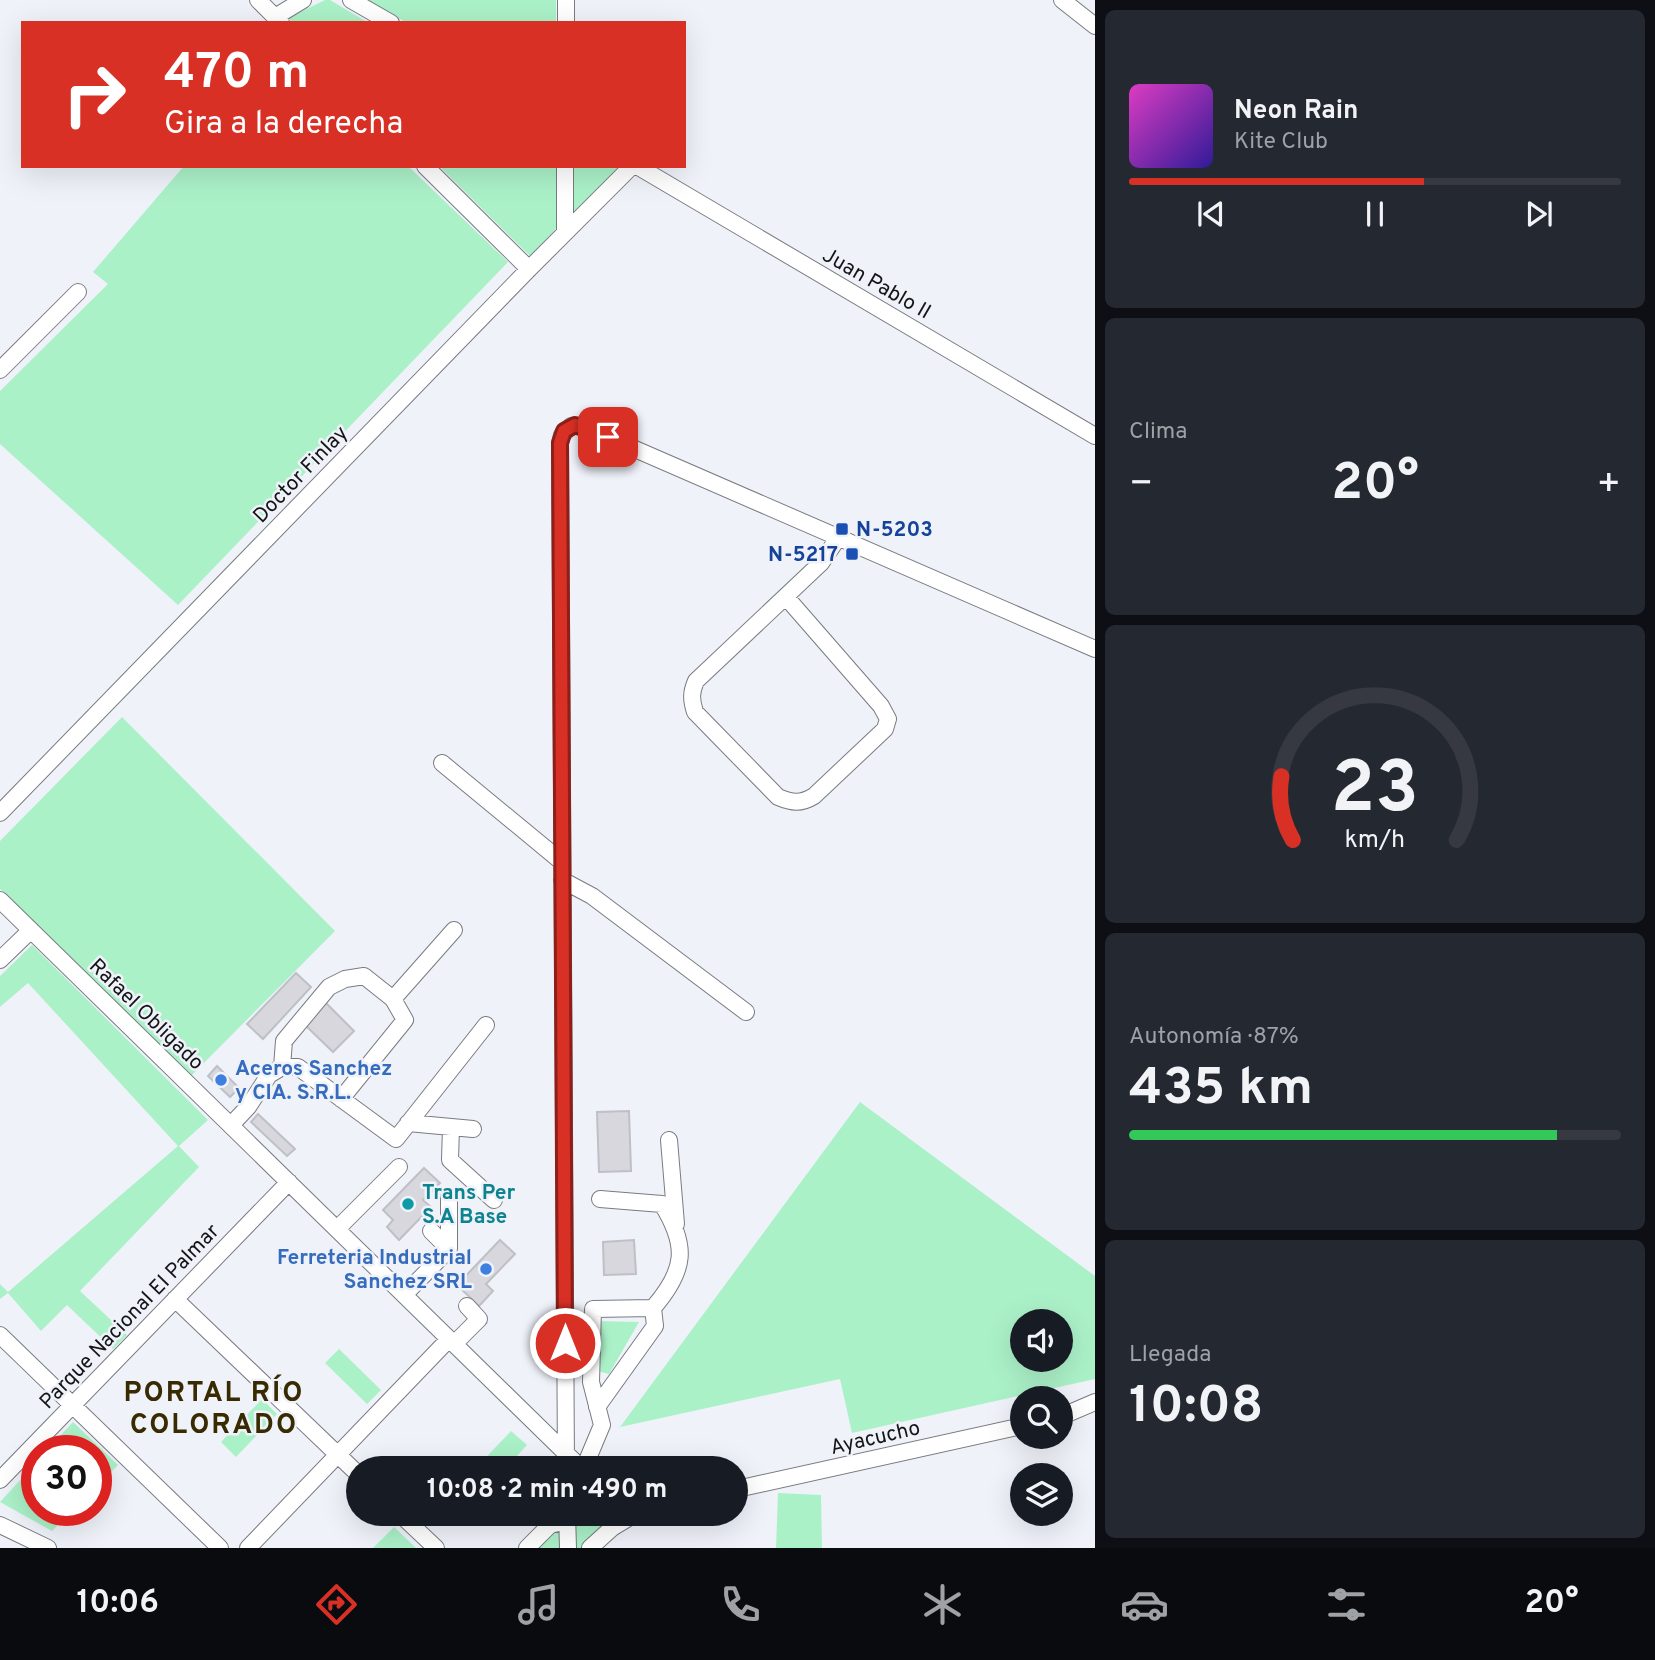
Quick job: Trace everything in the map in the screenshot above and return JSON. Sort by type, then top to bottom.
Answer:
[{"type":"street","points":[[258,0],[278,20],[303,0]]},
{"type":"street","points":[[351,0],[388,21]]},
{"type":"street","points":[[566,0],[566,21]]},
{"type":"street","points":[[1062,0],[1095,26]]},
{"type":"street","points":[[427,168],[529,269]]},
{"type":"street","points":[[565,168],[565,232]]},
{"type":"street","name":"Doctor Finlay","points":[[0,813],[565,232],[633,168]]},
{"type":"street","name":"Juan Pablo II","points":[[638,168],[1095,436]]},
{"type":"street","points":[[0,370],[78,292]]},
{"type":"street","points":[[566,1456],[562,435],[568,428],[582,426],[1094,646]]},
{"type":"street","points":[[786,597],[881,706],[888,719],[885,729],[814,796],[806,801],[792,803],[778,797],[695,712],[691,702],[692,691],[696,681],[821,563],[838,538]]},
{"type":"street","points":[[442,763],[562,862]]},
{"type":"street","points":[[562,880],[592,896],[746,1012]]},
{"type":"street","name":"Rafael Obligado","points":[[0,900],[452,1341],[561,1456]]},
{"type":"street","points":[[0,960],[31,930]]},
{"type":"street","points":[[393,999],[454,930]]},
{"type":"street","points":[[282,1067],[284,1041],[329,987],[345,979],[364,976],[393,999],[405,1020],[341,1099]]},
{"type":"street","points":[[230,1125],[248,1107],[269,1075],[282,1067],[298,1067],[396,1139],[486,1025]]},
{"type":"street","points":[[408,1123],[472,1129]]},
{"type":"street","points":[[451,1127],[450,1160],[494,1200]]},
{"type":"street","points":[[597,1407],[655,1326],[653,1308],[665,1293],[681,1259],[668,1140]]},
{"type":"street","points":[[337,1229],[398,1167]]},
{"type":"street","name":"Parque Nacional El Palmar","points":[[0,1480],[289,1182]]},
{"type":"street","points":[[404,1294],[449,1250],[449,1197]]},
{"type":"street","points":[[600,1199],[662,1204],[676,1226]]},
{"type":"street","points":[[432,1231],[449,1250]]},
{"type":"street","points":[[175,1299],[346,1463]]},
{"type":"street","points":[[248,1548],[452,1341],[479,1319],[467,1306]]},
{"type":"street","points":[[588,1456],[602,1425],[591,1382],[593,1309],[653,1308]]},
{"type":"street","points":[[0,1335],[220,1548]]},
{"type":"street","points":[[1073,1411],[1095,1402]]},
{"type":"street","name":"Ayacucho","points":[[748,1487],[1010,1429]]},
{"type":"street","points":[[0,1525],[48,1548]]},
{"type":"street","points":[[413,1526],[436,1548]]},
{"type":"street","points":[[527,1548],[549,1526]]},
{"type":"street","points":[[567,1526],[568,1548]]},
{"type":"street","points":[[590,1548],[615,1526]]},
{"type":"green space","points":[[330,0],[366,21],[291,21],[288,18]]},
{"type":"green space","points":[[367,0],[556,0],[556,21],[404,21]]},
{"type":"green space","points":[[182,168],[410,168],[508,262],[178,605],[0,444],[0,391],[108,284],[93,272]]},
{"type":"green space","points":[[441,168],[557,168],[556,229],[530,256]]},
{"type":"green space","points":[[574,168],[621,168],[573,216]]},
{"type":"green space","points":[[122,717],[335,931],[190,1077],[0,889],[0,841]]},
{"type":"green space","points":[[32,945],[208,1120],[179,1146],[199,1167],[80,1291],[127,1335],[113,1349],[67,1305],[41,1331],[8,1293],[0,1299],[0,1284],[8,1292],[178,1146],[28,983],[0,1007],[0,976]]},
{"type":"green space","points":[[860,1102],[1095,1276],[1095,1379],[1064,1386],[1010,1386],[1010,1398],[852,1433],[840,1379],[620,1427]]},
{"type":"green space","points":[[597,1321],[639,1322],[609,1374],[597,1371]]},
{"type":"green space","points":[[339,1349],[381,1390],[367,1404],[325,1363]]},
{"type":"green space","points":[[262,1399],[277,1414],[236,1457],[221,1442]]},
{"type":"green space","points":[[73,1422],[87,1435],[61,1435]]},
{"type":"green space","points":[[511,1431],[527,1445],[517,1456],[487,1456]]},
{"type":"green space","points":[[112,1459],[118,1465],[112,1471]]},
{"type":"green space","points":[[21,1479],[21,1514],[0,1502]]},
{"type":"green space","points":[[778,1493],[821,1495],[822,1548],[776,1548]]},
{"type":"green space","points":[[43,1526],[57,1526],[52,1531]]},
{"type":"green space","points":[[573,1526],[613,1526],[585,1548],[574,1548]]},
{"type":"green space","points":[[394,1527],[416,1548],[373,1548]]},
{"type":"green space","points":[[562,1527],[563,1548],[532,1548],[552,1528]]},
{"type":"building","points":[[296,973],[311,987],[263,1039],[247,1024]]},
{"type":"building","points":[[326,1003],[354,1031],[333,1052],[304,1024]]},
{"type":"building","name":"Aceros Sanchez y CIA. S.R.L.","points":[[217,1066],[239,1088],[230,1097],[208,1076]]},
{"type":"building","points":[[629,1111],[631,1171],[599,1172],[597,1112]]},
{"type":"building","points":[[258,1114],[295,1149],[287,1156],[251,1122]]},
{"type":"building","name":"Trans Per S.A Base","points":[[424,1168],[440,1183],[423,1200],[431,1207],[399,1240],[387,1227],[393,1220],[383,1210]]},
{"type":"building","name":"Ferreteria Industrial Sanchez SRL","points":[[500,1240],[515,1254],[486,1284],[493,1291],[479,1306],[457,1285]]},
{"type":"building","points":[[634,1240],[636,1274],[604,1275],[603,1242]]},
{"type":"place","name":"N-5203","points":[[842,529]]},
{"type":"place","name":"N-5217","points":[[852,554]]},
{"type":"place","name":"Aceros Sanchez y CIA. S.R.L.","points":[[221,1080]]},
{"type":"place","name":"Trans Per S.A Base","points":[[408,1204]]},
{"type":"place","name":"Ferreteria Industrial Sanchez SRL","points":[[486,1269]]},
{"type":"district","name":"PORTAL RÍO COLORADO","points":[[214,1407]]},
{"type":"route","points":[[565,1343],[560,439],[564,431],[575,425],[608,437]]}]
